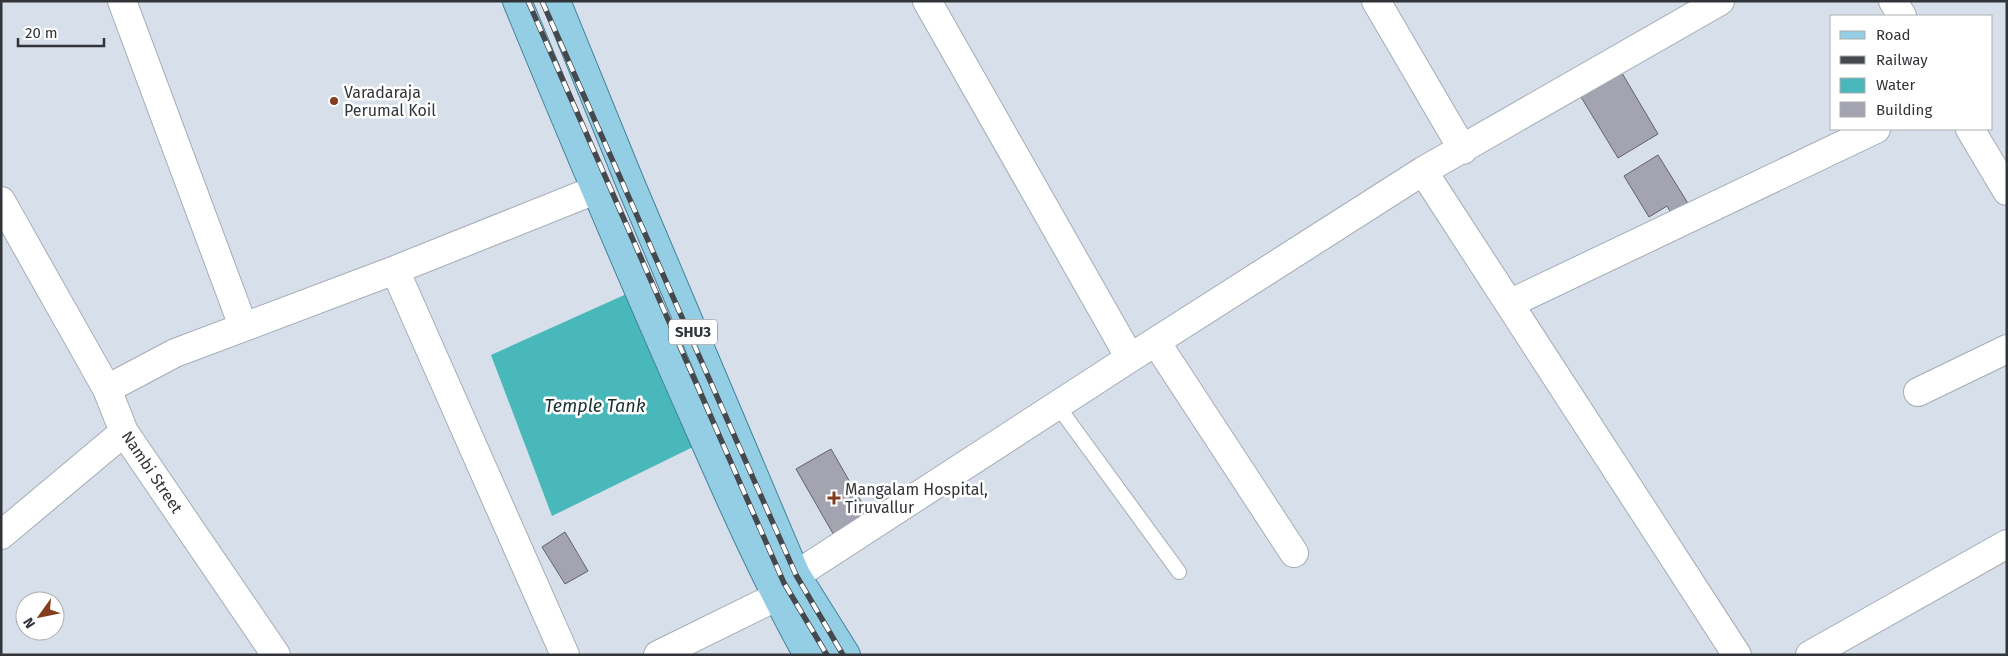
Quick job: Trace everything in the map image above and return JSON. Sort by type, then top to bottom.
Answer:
[{"type":"main road","name":"SHU3","points":[[518,1],[595,190],[742,525],[776,596],[808,655]]},
{"type":"main road","name":"SHU3","points":[[556,1],[631,185],[796,575],[846,655]]},
{"type":"street","points":[[122,1],[243,326]]},
{"type":"street","points":[[927,1],[1130,358]]},
{"type":"street","points":[[1376,1],[1463,150]]},
{"type":"street","points":[[658,655],[776,596],[796,575],[1130,358],[1424,171],[1720,1]]},
{"type":"street","points":[[1893,1],[1901,15]]},
{"type":"street","points":[[1511,303],[1874,130]]},
{"type":"street","points":[[1971,130],[2007,191]]},
{"type":"street","points":[[1424,171],[1737,655]]},
{"type":"street","points":[[107,389],[175,353],[395,270],[595,190]]},
{"type":"street","name":"Nambi Street","points":[[1,201],[107,389],[124,432],[276,655]]},
{"type":"street","points":[[395,270],[565,655]]},
{"type":"street","points":[[1156,342],[1294,553]]},
{"type":"street","points":[[1918,392],[2007,349]]},
{"type":"street","points":[[1,535],[124,432]]},
{"type":"street","points":[[1810,655],[2007,544]]},
{"type":"lane","points":[[1057,405],[1179,572]]},
{"type":"water","name":"Temple Tank","points":[[631,292],[697,445],[552,516],[491,355]]},
{"type":"building","points":[[1616,63],[1658,134],[1618,158],[1575,87]]},
{"type":"building","points":[[1658,155],[1689,205],[1673,216],[1667,206],[1649,217],[1624,176]]},
{"type":"building","points":[[831,449],[874,524],[839,544],[796,469]]},
{"type":"building","points":[[565,532],[588,571],[565,584],[542,547]]},
{"type":"railway","points":[[528,1],[784,583],[827,655]]},
{"type":"railway","points":[[542,1],[796,575],[843,655]]},
{"type":"place","name":"Varadaraja Perumal Koil","points":[[334,101]]},
{"type":"place","name":"Mangalam Hospital, Tiruvallur","points":[[834,498]]}]
